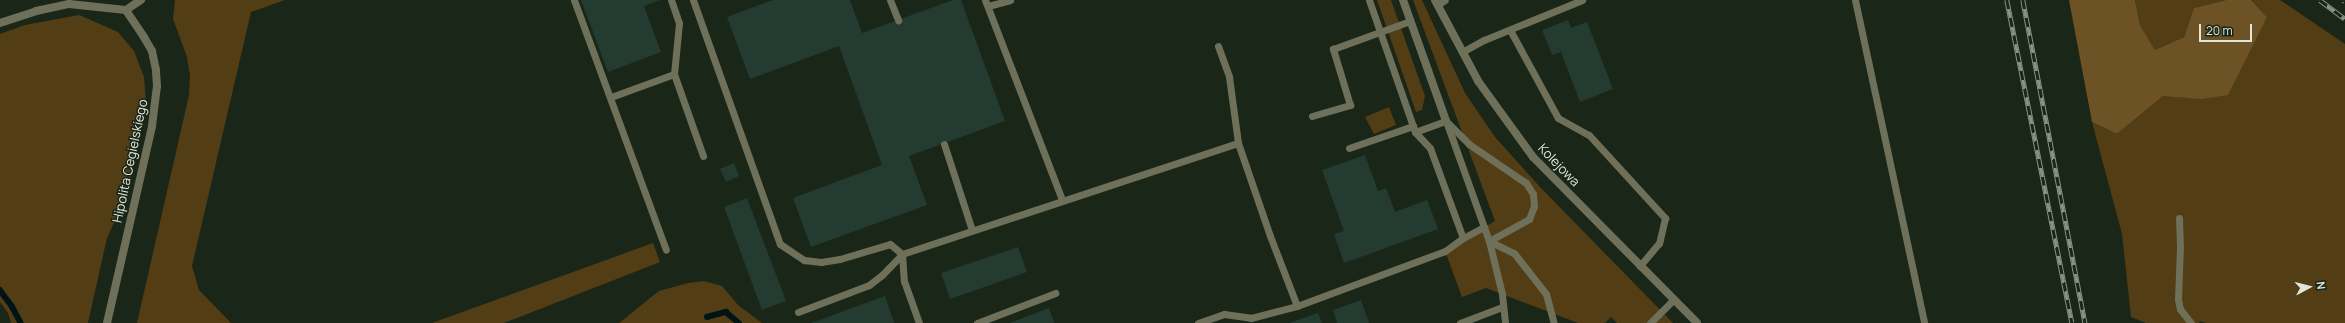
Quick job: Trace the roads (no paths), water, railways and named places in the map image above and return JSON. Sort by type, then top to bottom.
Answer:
[{"type":"street","points":[[0,23],[43,9],[68,4],[126,10],[141,0]]},
{"type":"street","points":[[1403,0],[1446,121]]},
{"type":"street","name":"Kolejowa","points":[[1436,2],[1462,52],[1486,93],[1533,157],[1697,323]]},
{"type":"street","name":"Hipolita Cegielskiego","points":[[107,323],[152,126],[157,93],[156,70],[152,51],[144,36],[126,10]]},
{"type":"lane","points":[[574,0],[611,97],[666,250]]},
{"type":"lane","points":[[671,0],[679,23],[674,74],[703,156]]},
{"type":"lane","points":[[693,0],[780,244],[804,260],[821,262],[840,259],[890,244],[902,254],[904,281],[919,323]]},
{"type":"lane","points":[[892,0],[898,20]]},
{"type":"lane","points":[[1010,0],[986,3],[1062,200]]},
{"type":"lane","points":[[1369,0],[1414,129],[1430,148],[1463,238]]},
{"type":"lane","points":[[1436,2],[1445,0]]},
{"type":"lane","points":[[1462,52],[1582,0]]},
{"type":"lane","points":[[1855,0],[1924,323]]},
{"type":"lane","points":[[1312,116],[1350,105],[1333,49],[1410,21]]},
{"type":"lane","points":[[1510,30],[1558,118],[1589,135],[1666,218],[1659,243],[1640,266]]},
{"type":"lane","points":[[1218,46],[1230,77],[1238,143],[1270,236],[1297,306]]},
{"type":"lane","points":[[611,97],[674,74]]},
{"type":"lane","points":[[1349,148],[1446,121]]},
{"type":"lane","points":[[1446,121],[1489,241],[1502,294],[1502,307],[1505,323]]},
{"type":"lane","points":[[1446,121],[1469,144],[1526,183],[1533,194],[1534,206],[1529,219],[1489,241]]},
{"type":"lane","points":[[798,312],[868,285],[882,275],[902,254],[1238,143]]},
{"type":"lane","points":[[944,144],[972,230]]},
{"type":"lane","points":[[2179,218],[2180,247],[2178,298],[2180,308],[2192,323]]},
{"type":"lane","points":[[1198,323],[1224,314],[1251,318],[1297,306],[1445,251],[1463,238],[1484,227]]},
{"type":"lane","points":[[1489,241],[1514,253],[1546,294],[1554,323]]},
{"type":"lane","points":[[977,323],[1055,293]]},
{"type":"lane","points":[[1650,323],[1673,300]]},
{"type":"lane","points":[[1460,323],[1502,307]]},
{"type":"waterway","points":[[0,290],[12,306],[21,323]]},
{"type":"waterway","points":[[707,317],[726,312],[739,323]]},
{"type":"railway","points":[[2007,0],[2072,323]]},
{"type":"railway","points":[[2023,0],[2085,323]]},
{"type":"railway","points":[[2320,0],[2345,19]]}]
